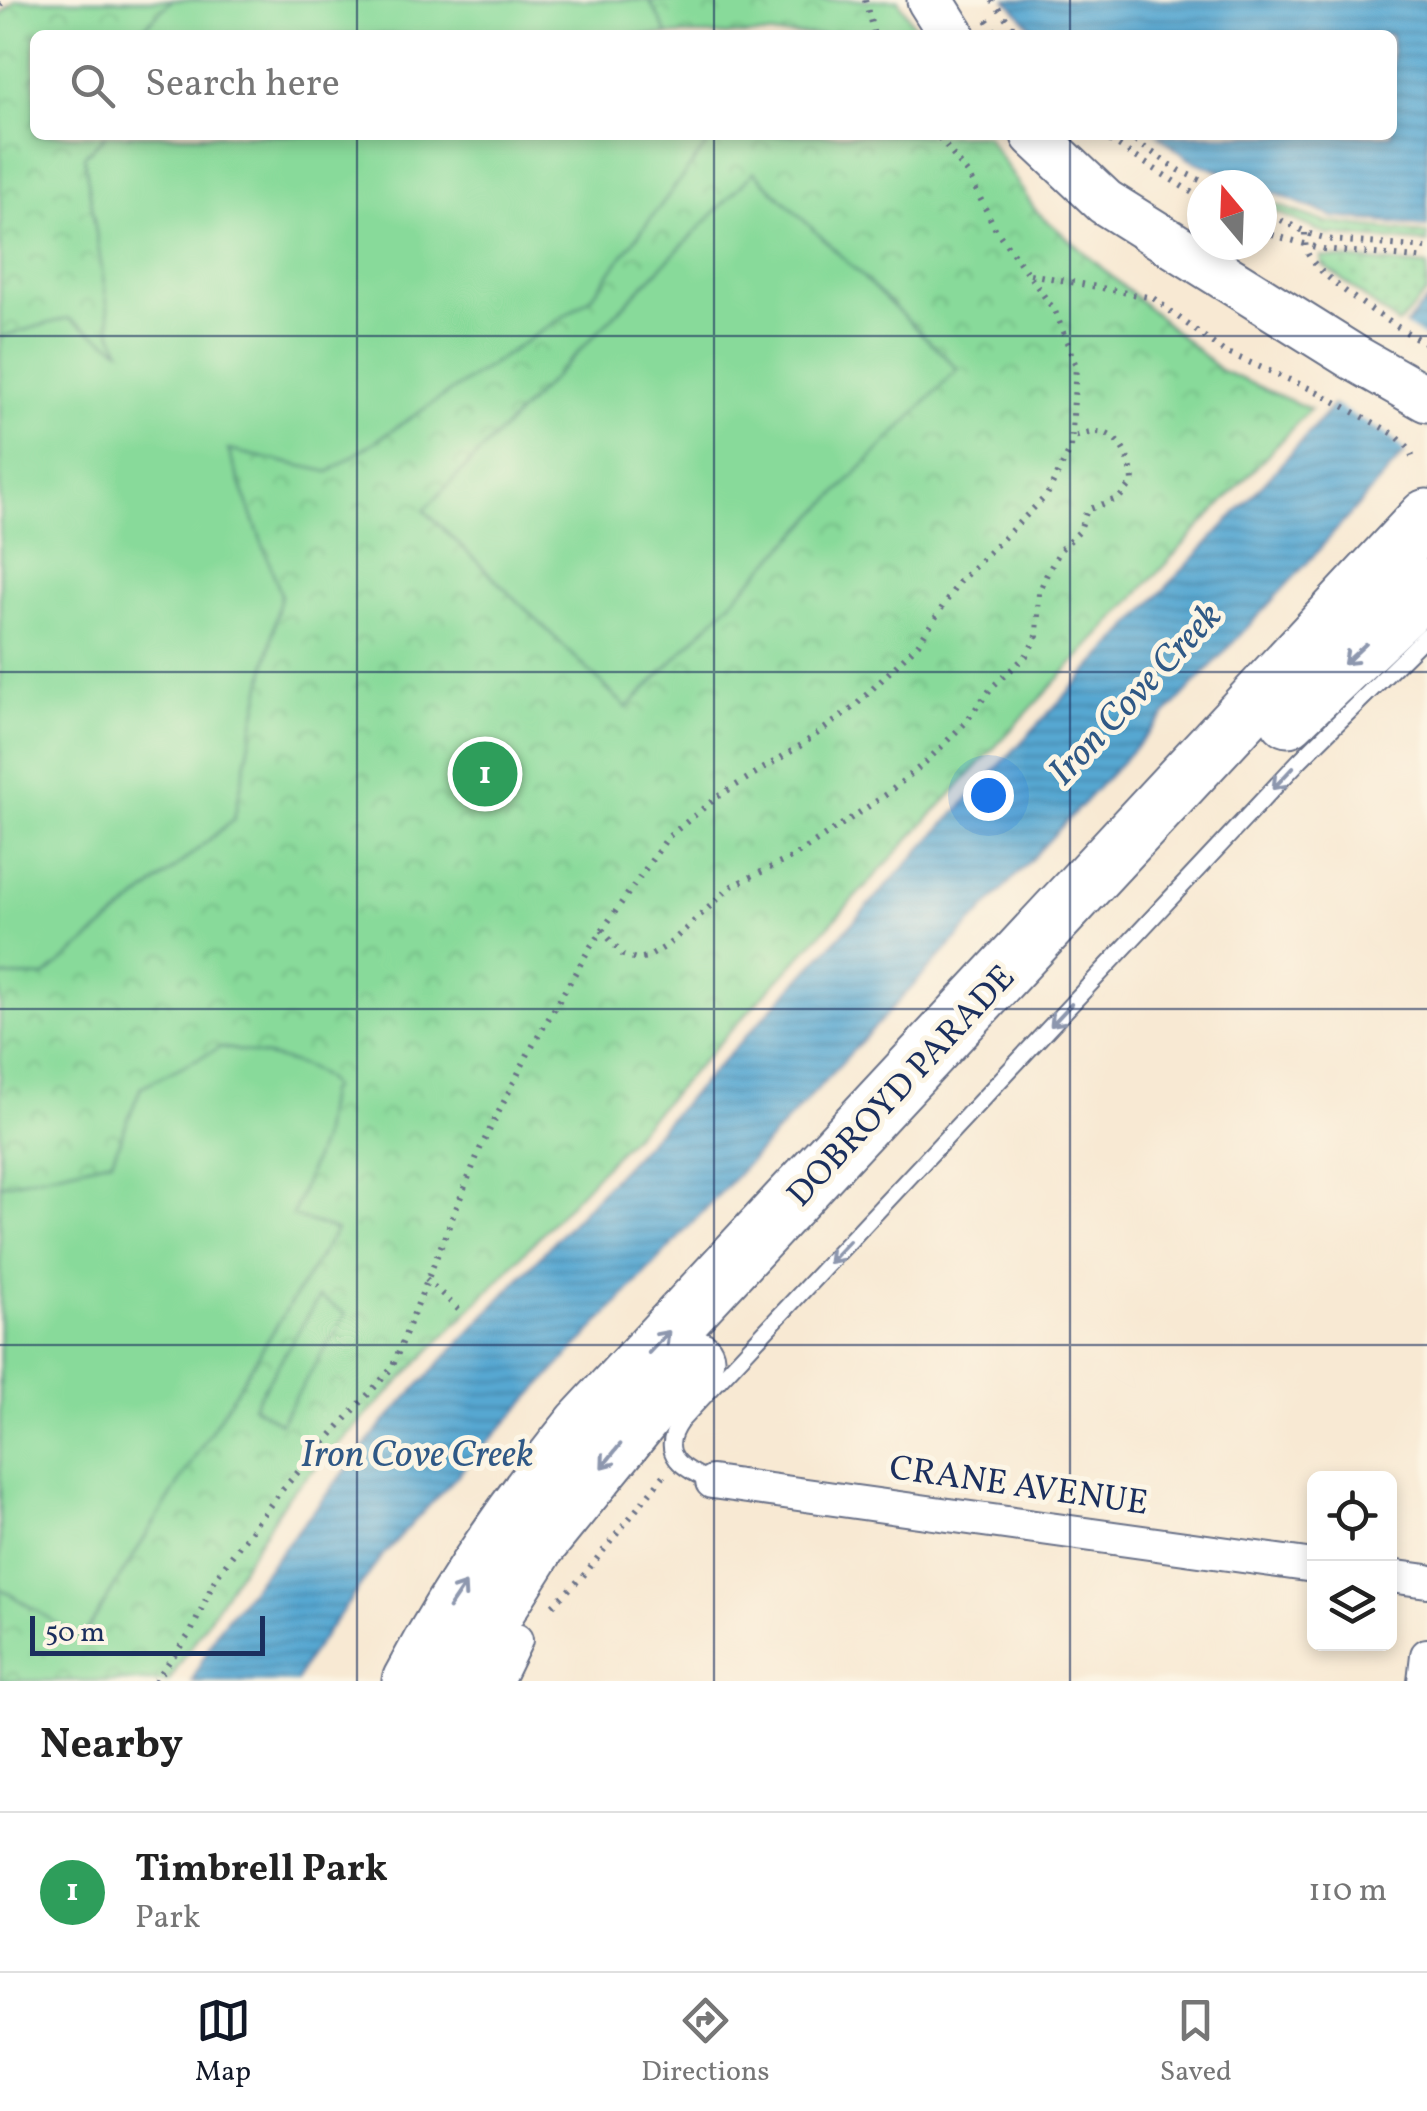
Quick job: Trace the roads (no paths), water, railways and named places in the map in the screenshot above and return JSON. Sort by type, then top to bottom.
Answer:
[{"type":"highway","name":"DOBROYD PARADE","points":[[410,1681],[449,1607],[582,1424],[1427,517]]},
{"type":"highway","name":"DOBROYD PARADE","points":[[452,1681],[538,1545],[648,1410],[1293,714],[1427,587]]},
{"type":"main road","points":[[930,0],[949,30]]},
{"type":"main road","points":[[1039,140],[1104,202],[1353,358],[1427,399]]},
{"type":"street","name":"CRANE AVENUE","points":[[712,1482],[1307,1565]]},
{"type":"street","points":[[1397,1577],[1427,1581]]},
{"type":"street","points":[[496,1681],[516,1640]]},
{"type":"street","points":[[1424,1681],[1427,1655]]},
{"type":"lane","name":"DOBROYD PARADE","points":[[712,1482],[686,1470],[676,1460],[671,1448],[673,1432],[681,1422],[1300,760],[1427,635]]},
{"type":"water","points":[[1007,0],[1427,0],[1427,227],[1334,217],[1277,194],[1277,170],[1216,170],[1189,159],[1164,140],[1397,140],[1397,30],[1034,30]]},
{"type":"water","name":"Iron Cove Creek","points":[[1427,301],[1427,428],[1307,563],[382,1556],[306,1661],[297,1681],[192,1681],[217,1631],[384,1423],[1265,482]]},
{"type":"place","name":"Timbrell Park","points":[[485,774]]}]
